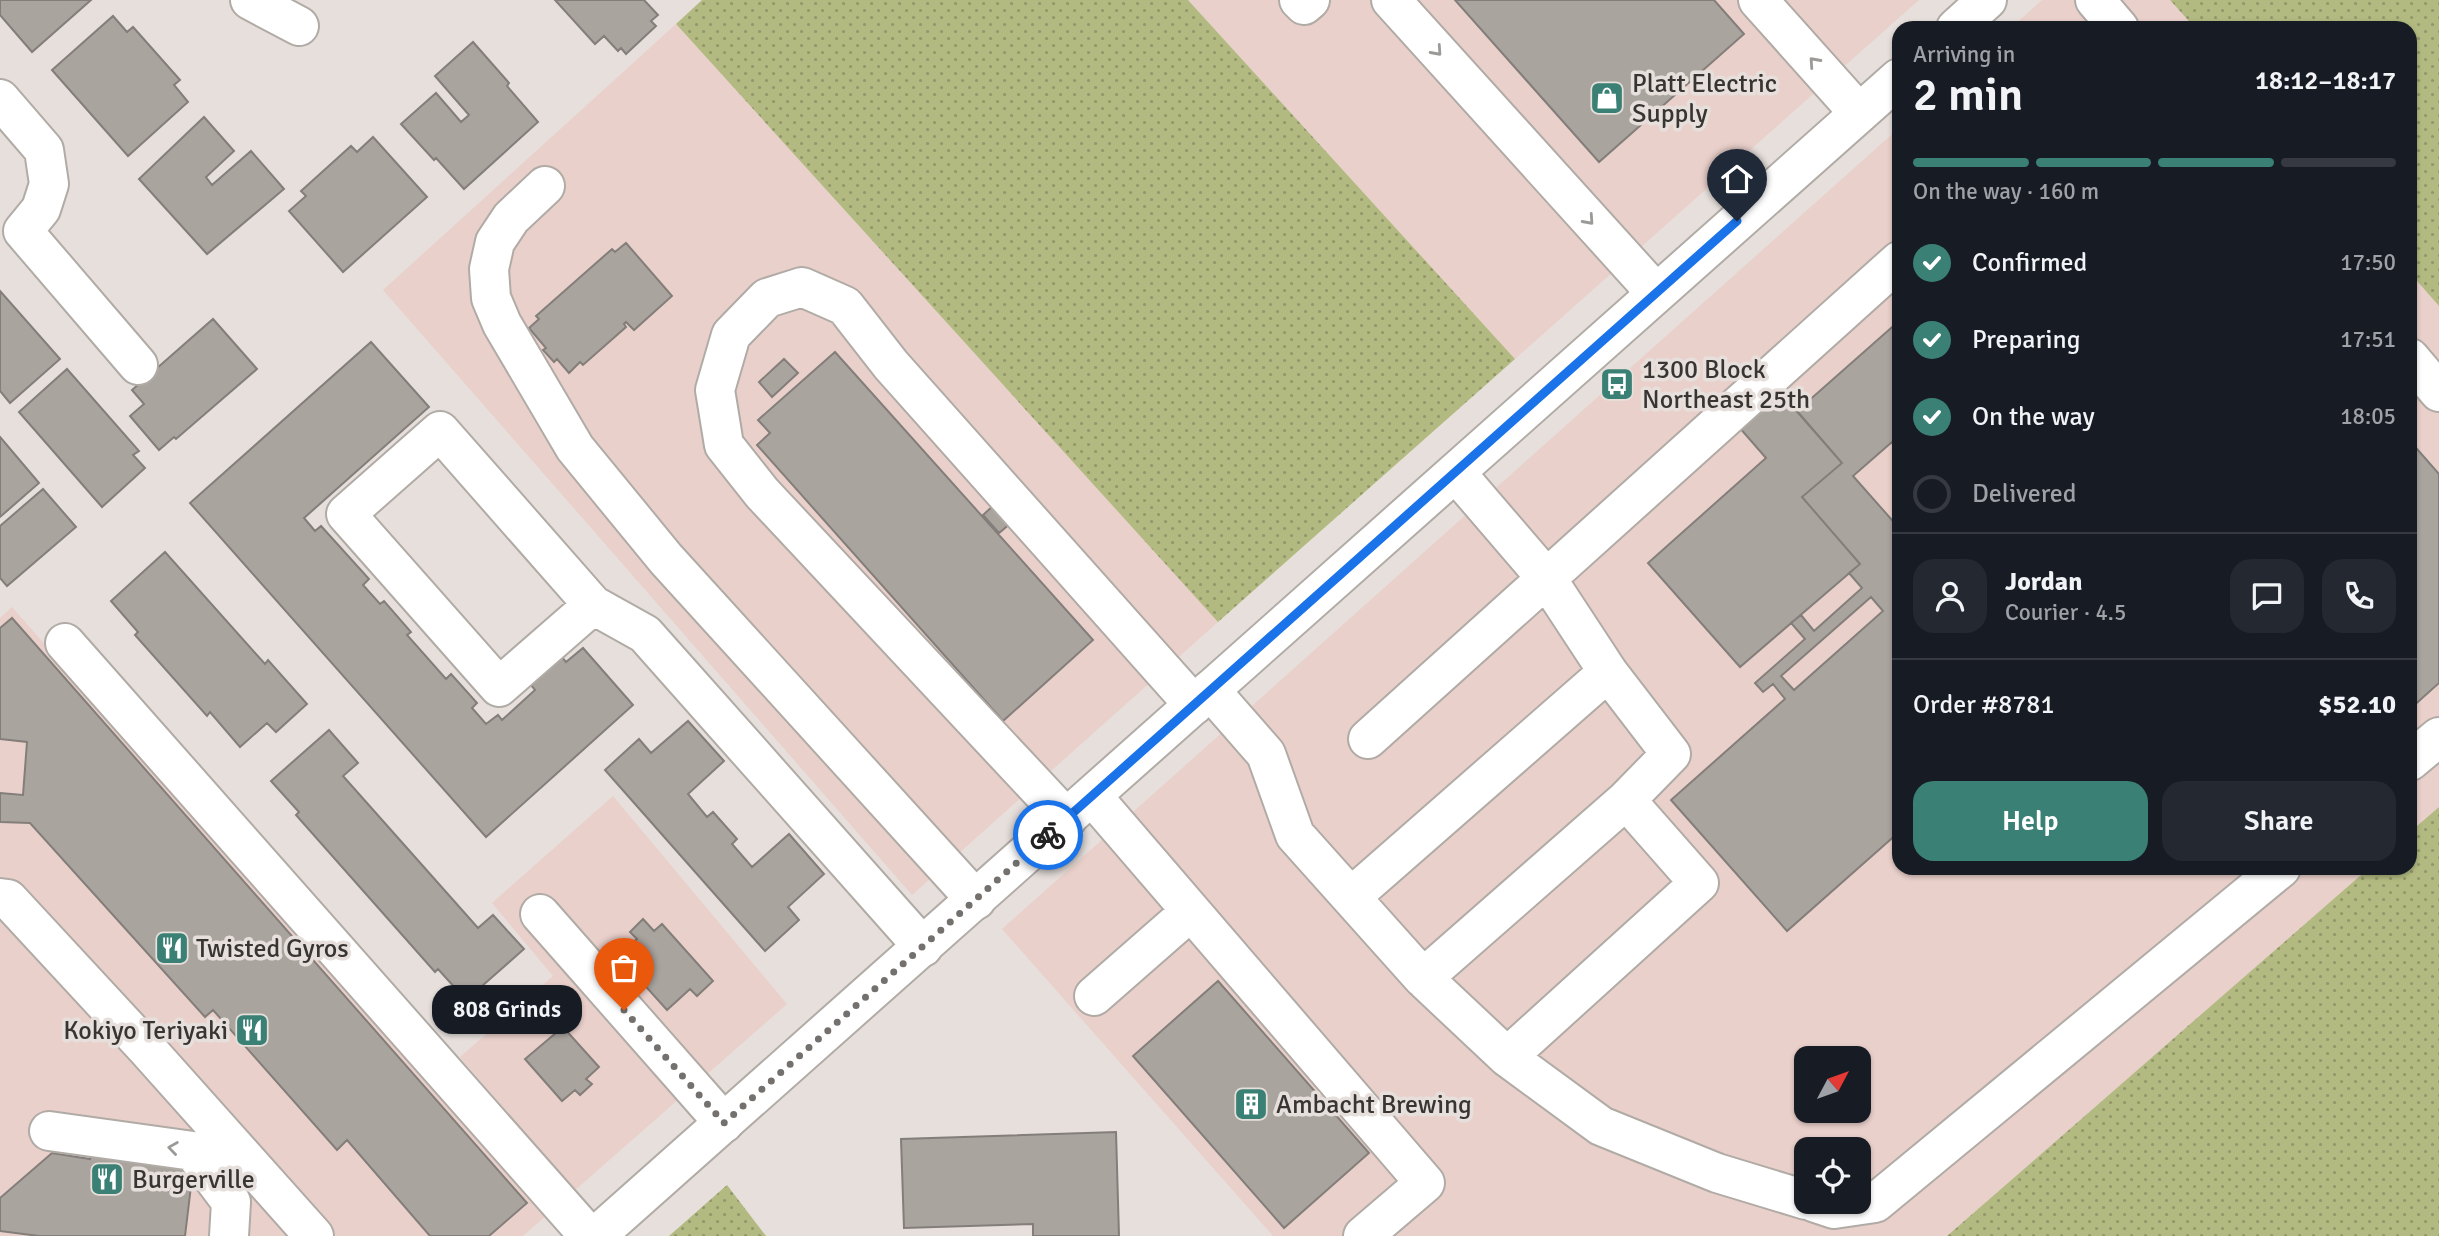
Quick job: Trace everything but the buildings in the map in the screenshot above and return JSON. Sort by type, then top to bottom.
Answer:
[{"type":"main road","points":[[250,0],[299,26]]},
{"type":"main road","points":[[1299,0],[1304,5],[1310,0]]},
{"type":"main road","points":[[1391,0],[1656,293]]},
{"type":"main road","points":[[1758,0],[1859,113]]},
{"type":"main road","points":[[2095,0],[2113,21]]},
{"type":"main road","points":[[596,1236],[1892,84]]},
{"type":"main road","points":[[0,99],[44,150],[49,184],[41,209],[23,231],[138,365]]},
{"type":"main road","points":[[545,186],[511,218],[495,242],[489,269],[491,298],[502,324],[575,448],[666,559],[976,900]]},
{"type":"main road","points":[[1368,739],[1892,267]]},
{"type":"main road","points":[[1363,1236],[1425,1183],[1191,911],[1080,808],[762,493],[724,445],[715,390],[731,335],[767,298],[802,287],[845,306],[891,365],[1202,698],[1266,754],[1295,835],[1423,978],[1507,1057],[1601,1126],[1717,1172],[1794,1196]]},
{"type":"main road","points":[[2417,367],[2439,392]]},
{"type":"main road","points":[[593,605],[499,687],[346,514],[440,431],[593,605],[645,634],[923,947]]},
{"type":"main road","points":[[1423,978],[1626,800],[1671,754],[1608,672],[1547,579],[1456,473]]},
{"type":"main road","points":[[65,643],[589,1236]]},
{"type":"main road","points":[[1350,897],[1608,672]]},
{"type":"main road","points":[[2417,755],[2439,737]]},
{"type":"main road","points":[[1507,1057],[1699,883],[1626,800]]},
{"type":"main road","points":[[1871,1204],[2273,875]]},
{"type":"main road","points":[[0,898],[8,899],[70,965],[314,1236]]},
{"type":"main road","points":[[1094,996],[1191,911]]},
{"type":"main road","points":[[540,914],[724,1123]]},
{"type":"main road","points":[[49,1131],[193,1151],[231,1202],[229,1236]]},
{"type":"shaded area","points":[[1188,0],[1919,0],[1892,21],[1892,24],[1515,359]]},
{"type":"shaded area","points":[[2042,0],[2170,0],[2189,21],[2019,21]]},
{"type":"shaded area","points":[[676,24],[1218,622],[912,895],[383,290]]},
{"type":"shaded area","points":[[1892,134],[1892,875],[2361,875],[1947,1236],[1273,1236],[1002,929]]},
{"type":"shaded area","points":[[2417,281],[2439,306],[2439,807],[2417,826]]},
{"type":"shaded area","points":[[12,607],[547,1215],[523,1236],[0,1236],[0,618]]},
{"type":"shaded area","points":[[613,796],[787,1004],[573,1192],[460,1057],[553,976],[492,903]]},
{"type":"green space","points":[[702,0],[1188,0],[1515,359],[1218,622],[676,24]]},
{"type":"green space","points":[[2170,0],[2439,0],[2439,306],[2417,281],[2417,21],[2189,21]]},
{"type":"green space","points":[[2439,807],[2439,1236],[1947,1236],[2361,875],[2417,875],[2417,826]]},
{"type":"green space","points":[[727,1185],[766,1236],[669,1236]]},
{"type":"way so far","points":[[624,1010],[724,1123],[1048,835]]},
{"type":"place","name":"Platt Electric Supply","points":[[1607,98]]},
{"type":"place","name":"1300 Block Northeast 25th","points":[[1617,384]]},
{"type":"place","name":"Twisted Gyros","points":[[172,948]]},
{"type":"place","name":"808 Grinds","points":[[624,1010]]},
{"type":"place","name":"Kokiyo Teriyaki","points":[[252,1030]]},
{"type":"place","name":"Ambacht Brewing","points":[[1251,1104]]},
{"type":"place","name":"Burgerville","points":[[107,1179]]},
{"type":"route","points":[[1048,835],[1737,221]]}]
